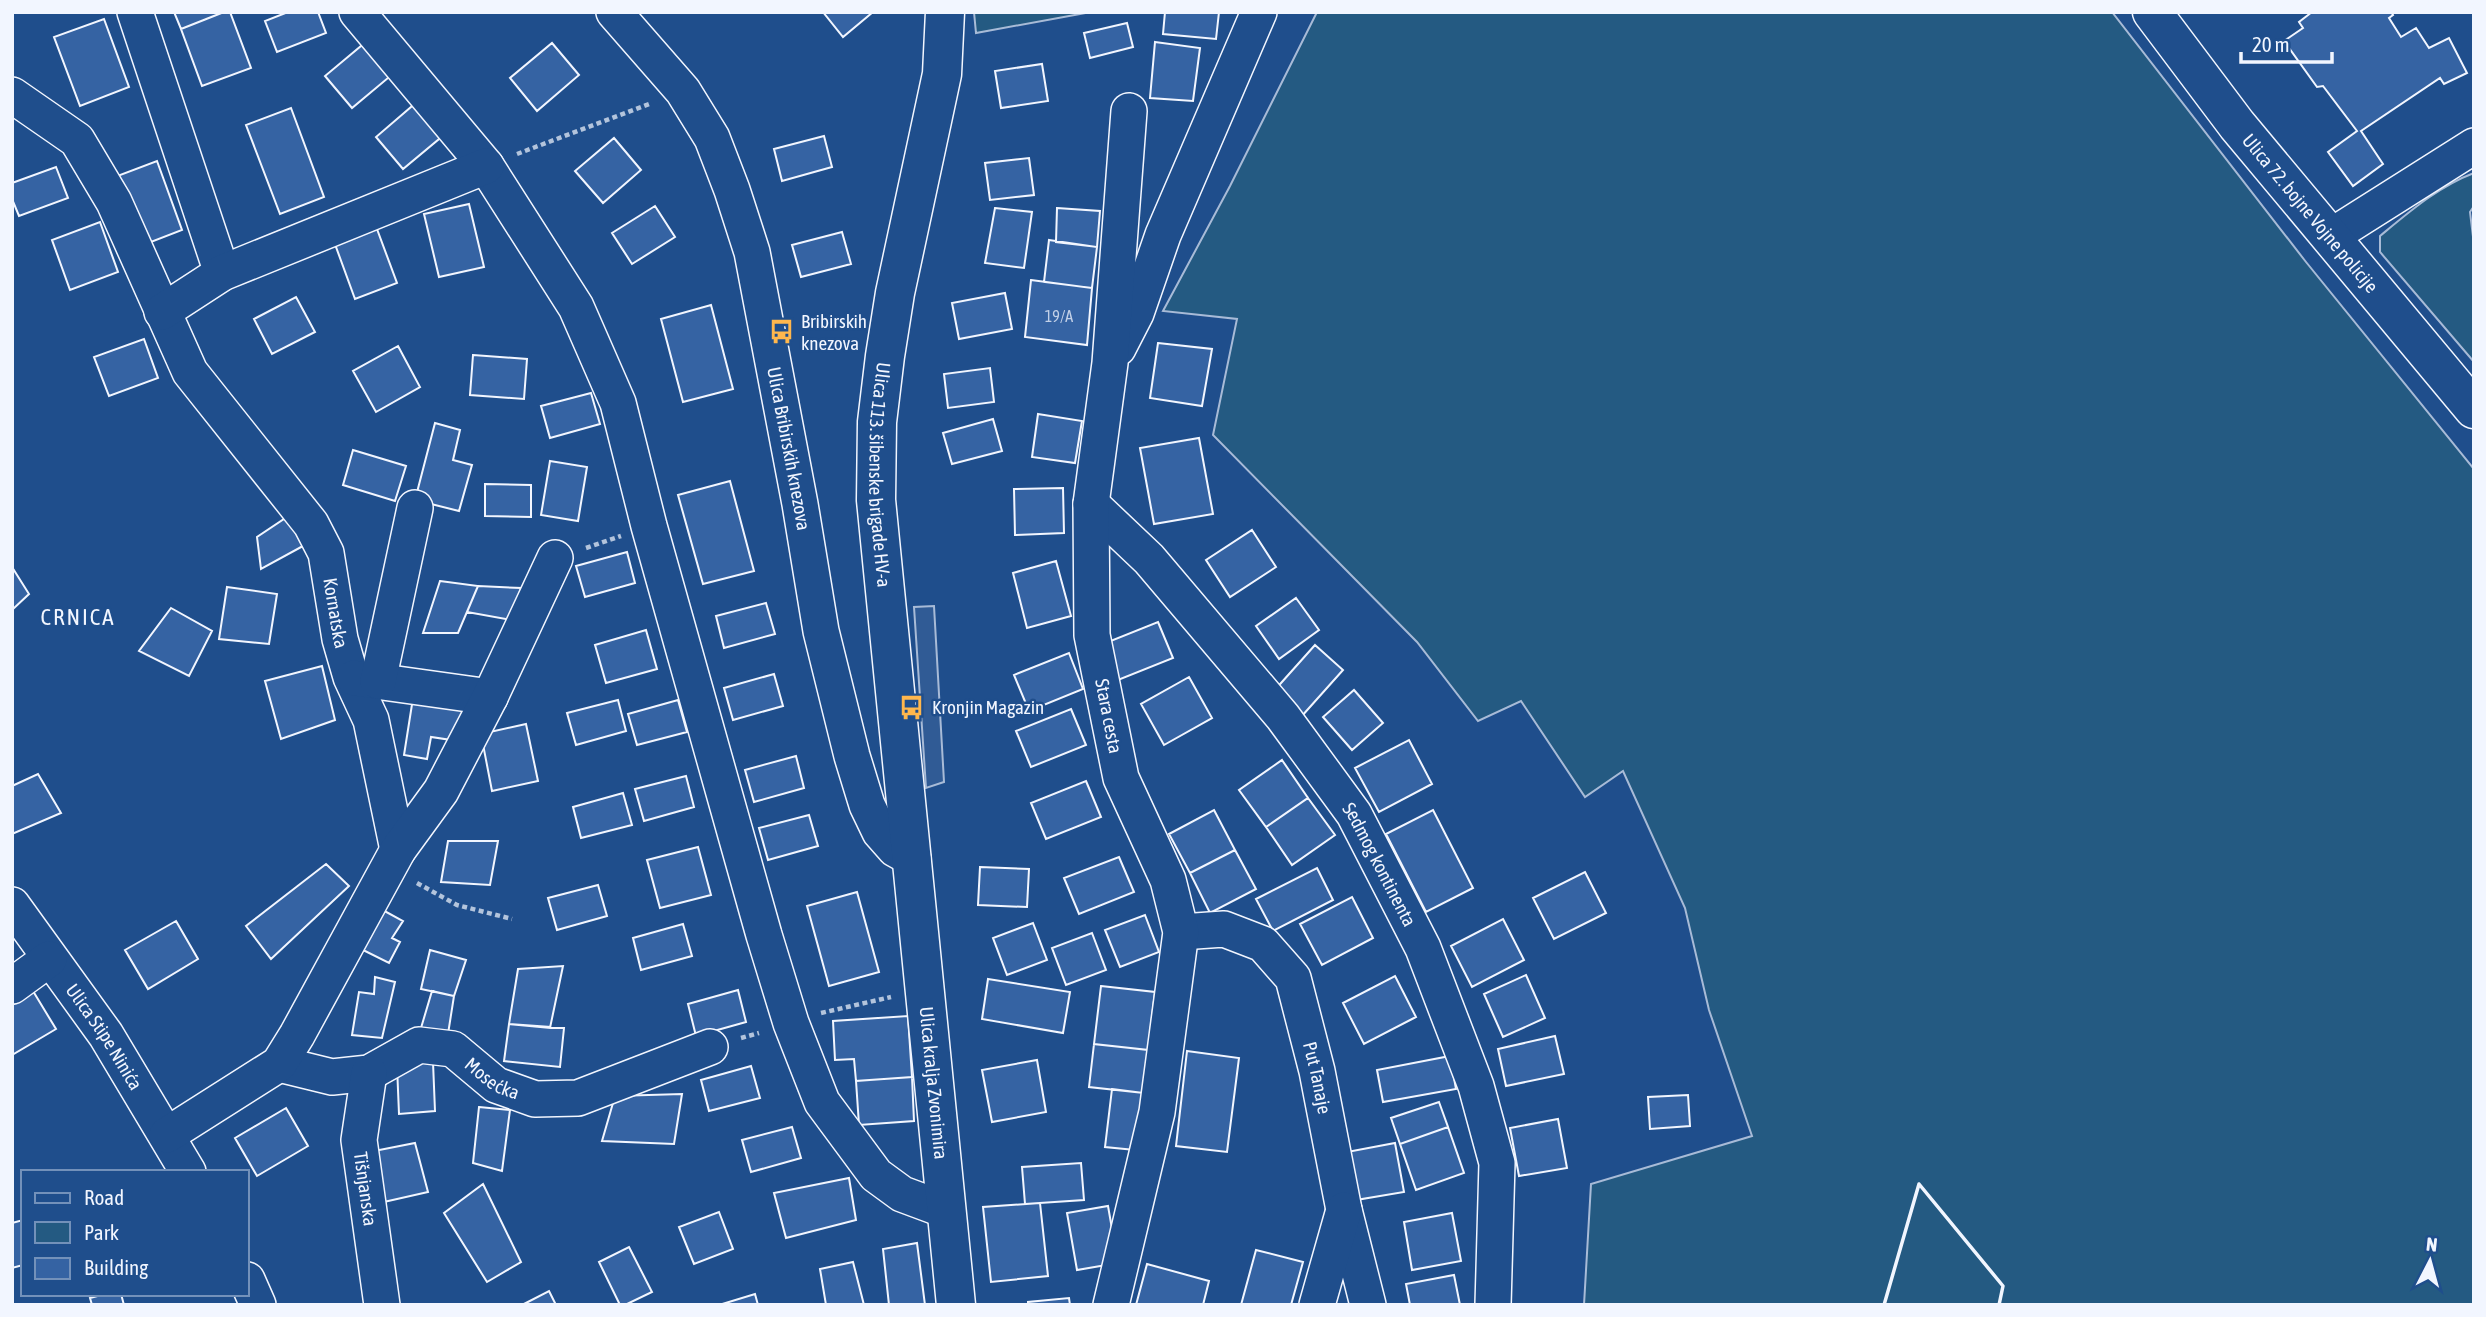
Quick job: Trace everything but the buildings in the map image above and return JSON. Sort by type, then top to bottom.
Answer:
[{"type":"main road","name":"Ulica 113. šibenske brigade HV-a","points":[[913,859],[876,500],[877,422],[895,293],[942,74],[945,12]]},
{"type":"main road","name":"Ulica 72. bojne Vojne policije","points":[[2152,12],[2237,125],[2474,409]]},
{"type":"main road","name":"Ulica kralja Zvonimira","points":[[913,859],[956,1305]]},
{"type":"street","points":[[135,12],[222,273]]},
{"type":"street","points":[[357,12],[486,166],[576,307],[618,403],[649,526],[779,986],[821,1102],[876,1175],[902,1194],[946,1210]]},
{"type":"street","name":"Ulica Bribirskih knezova","points":[[614,12],[683,91],[712,138],[732,190],[752,252],[821,631],[852,756],[867,805],[880,832],[895,849],[913,859]]},
{"type":"street","points":[[1110,363],[1136,313],[1164,235],[1259,12]]},
{"type":"street","name":"Kornatska","points":[[12,95],[77,140],[114,202],[190,372],[311,524],[326,553],[340,639],[365,679],[393,859]]},
{"type":"street","name":"Stara cesta","points":[[1111,1305],[1157,1112],[1181,932],[1168,880],[1121,778],[1092,635],[1091,504],[1110,363],[1129,111]]},
{"type":"street","points":[[2330,237],[2474,146]]},
{"type":"street","points":[[162,312],[222,273],[486,166]]},
{"type":"street","name":"Sedmog kontinenta","points":[[1091,504],[1149,559],[1283,717],[1354,814],[1423,948],[1476,1086],[1497,1163],[1493,1305]]},
{"type":"street","points":[[415,508],[365,679],[490,697]]},
{"type":"street","points":[[167,1135],[279,1064],[393,859],[441,791],[490,697],[555,558]]},
{"type":"street","name":"Ulica Stipe Ninića","points":[[12,905],[106,1035],[187,1170]]},
{"type":"street","name":"Put Tanaje","points":[[1181,932],[1224,929],[1263,944],[1293,978],[1317,1070],[1344,1210],[1368,1305]]},
{"type":"street","points":[[12,986],[49,959]]},
{"type":"street","name":"Mosećka","points":[[279,1064],[332,1077],[369,1073],[419,1045],[453,1049],[496,1085],[535,1099],[578,1098],[710,1047]]},
{"type":"street","name":"Tišnjanska","points":[[369,1073],[359,1140],[382,1305]]},
{"type":"street","points":[[1317,1305],[1344,1210]]},
{"type":"street","points":[[248,1282],[258,1305]]},
{"type":"path","points":[[486,166],[683,91]]},
{"type":"path","points":[[555,558],[649,526]]},
{"type":"path","points":[[393,859],[457,905],[512,919]]},
{"type":"green space","points":[[974,12],[1091,12],[976,33]]},
{"type":"green space","points":[[1317,12],[2112,12],[2306,262],[2474,469],[2474,1305],[1584,1305],[1591,1184],[1752,1136],[1709,1010],[1685,908],[1623,771],[1585,797],[1521,701],[1478,721],[1417,642],[1213,435],[1237,319],[1163,311],[1230,186]]},
{"type":"green space","points":[[2474,173],[2474,206],[2470,212],[2474,245],[2474,362],[2380,252],[2380,236],[2437,192]]},
{"type":"shaded area","points":[[934,606],[944,782],[926,788],[914,607]]},
{"type":"wall","points":[[1884,1305],[1919,1184],[2003,1286],[1999,1305]]},
{"type":"place","name":"Bribirskih knezova","points":[[781,332]]},
{"type":"place","name":"Kronjin Magazin","points":[[912,707]]},
{"type":"district","name":"CRNICA","points":[[78,617]]}]
